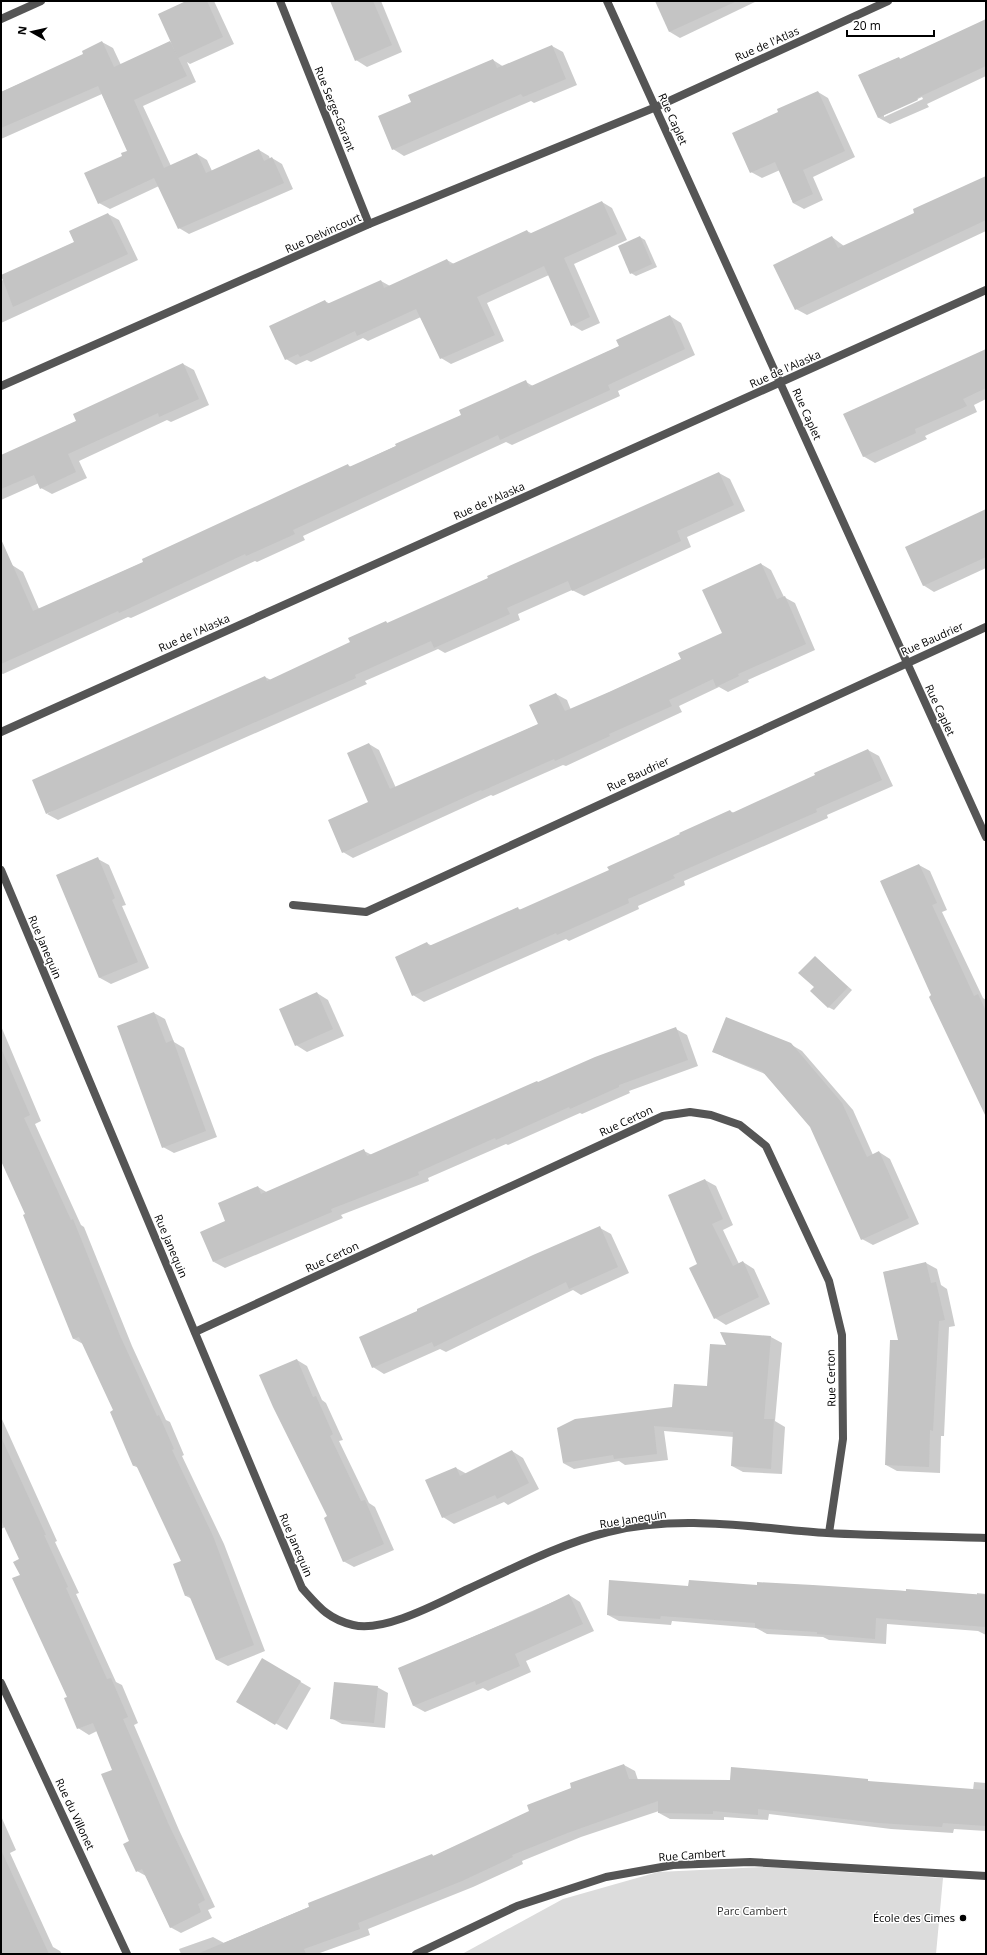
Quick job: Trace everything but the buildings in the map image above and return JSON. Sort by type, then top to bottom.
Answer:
[{"type":"street","points":[[1,19],[41,1]]},
{"type":"street","name":"Rue Serge-Garant","points":[[280,1],[369,224]]},
{"type":"street","name":"Rue Caplet","points":[[607,1],[986,837]]},
{"type":"street","name":"Rue de l'Atlas","points":[[656,107],[888,1]]},
{"type":"street","name":"Rue Delvincourt","points":[[1,386],[369,224],[656,107]]},
{"type":"street","name":"Rue de l'Alaska","points":[[1,732],[986,290]]},
{"type":"street","name":"Rue Baudrier","points":[[293,905],[366,912],[906,662],[986,627]]},
{"type":"street","name":"Rue Janequin","points":[[1,870],[302,1588],[328,1616],[355,1626],[380,1626],[416,1612],[554,1550],[608,1532],[671,1524],[709,1524],[829,1533],[986,1538]]},
{"type":"street","name":"Rue Certon","points":[[195,1332],[663,1116],[690,1112],[711,1115],[740,1125],[766,1146],[829,1281],[842,1335],[843,1431],[829,1533]]},
{"type":"street","name":"Rue du Villonet","points":[[1,1683],[127,1954]]},
{"type":"street","name":"Rue Cambert","points":[[416,1954],[517,1906],[606,1878],[673,1865],[750,1862],[986,1876]]},
{"type":"green space","name":"Parc Cambert","points":[[763,1867],[943,1878],[936,1954],[462,1954],[563,1899],[658,1872]]},
{"type":"place","name":"École des Cimes","points":[[963,1918]]}]
